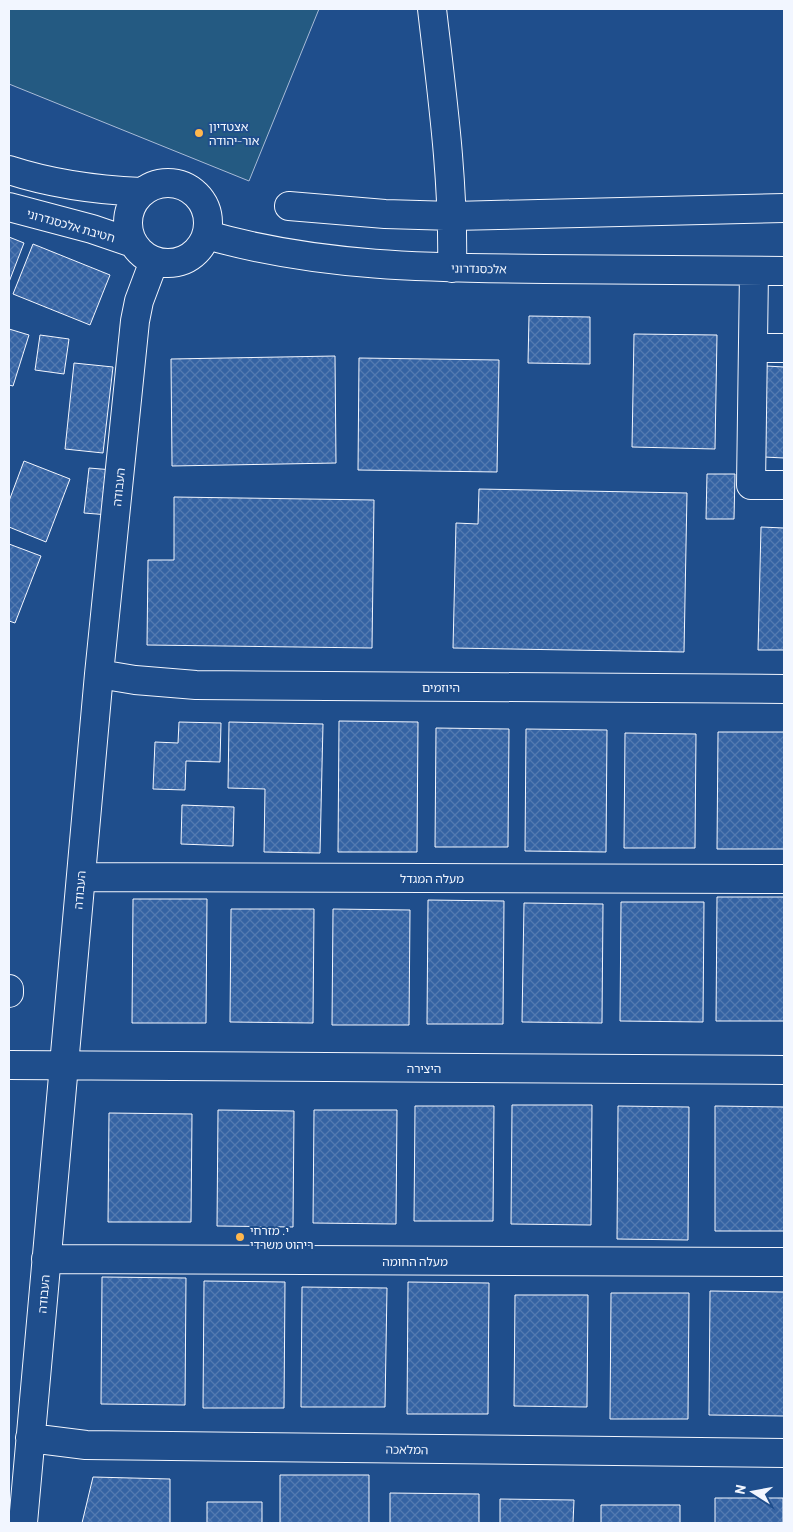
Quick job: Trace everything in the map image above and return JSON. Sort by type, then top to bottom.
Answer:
[{"type":"street","points":[[432,9],[450,165],[453,216],[452,268]]},
{"type":"street","points":[[9,170],[64,184],[101,190],[141,192]]},
{"type":"street","points":[[166,182],[179,183],[191,189],[200,198],[206,209],[209,222],[207,235],[201,246],[192,256],[180,262],[168,264],[154,261],[142,254],[133,244],[129,231],[128,217],[133,203],[141,192],[153,185],[166,182]]},
{"type":"street","points":[[289,206],[385,214],[453,216],[784,208]]},
{"type":"street","name":"חטיבת אלכסנדרוני","points":[[9,207],[92,229],[133,244]]},
{"type":"street","name":"אלכסנדרוני","points":[[207,235],[261,250],[378,265],[452,268],[754,271]]},
{"type":"street","name":"העבודה","points":[[22,1523],[99,674],[134,321],[139,301],[154,261]]},
{"type":"street","points":[[784,271],[754,271],[751,485],[784,485]]},
{"type":"street","points":[[753,348],[784,348]]},
{"type":"street","name":"היוזמים","points":[[99,674],[135,680],[196,685],[784,689]]},
{"type":"street","name":"מעלה המגדל","points":[[81,877],[784,879]]},
{"type":"street","name":"היצירה","points":[[9,1066],[784,1070]]},
{"type":"street","name":"מעלה החומה","points":[[46,1259],[784,1262]]},
{"type":"street","name":"המלאכה","points":[[30,1438],[86,1445],[784,1453]]},
{"type":"shaded area","name":"אצטדיון אור-יהודה","points":[[9,9],[319,9],[249,181],[9,84]]},
{"type":"building","points":[[9,237],[24,243],[9,282]]},
{"type":"building","points":[[33,244],[110,275],[90,325],[13,294]]},
{"type":"building","points":[[529,316],[590,317],[590,364],[528,363]]},
{"type":"building","points":[[9,329],[29,335],[13,386],[9,385]]},
{"type":"building","points":[[634,334],[717,335],[715,449],[632,447]]},
{"type":"building","points":[[40,335],[69,339],[64,374],[35,370]]},
{"type":"building","points":[[335,356],[336,463],[172,466],[171,359]]},
{"type":"building","points":[[359,358],[499,360],[497,472],[358,470]]},
{"type":"building","points":[[74,363],[113,367],[103,453],[65,449]]},
{"type":"building","points":[[766,366],[784,367],[784,458],[764,457]]},
{"type":"building","points":[[24,461],[70,479],[46,542],[9,527],[9,501]]},
{"type":"building","points":[[89,468],[113,470],[109,515],[84,513]]},
{"type":"building","points":[[707,474],[735,474],[734,519],[706,519]]},
{"type":"building","points":[[479,489],[687,493],[684,652],[453,648],[456,523],[478,524]]},
{"type":"building","points":[[174,497],[374,500],[372,648],[147,645],[148,560],[174,560]]},
{"type":"building","points":[[761,527],[784,528],[784,650],[758,650]]},
{"type":"building","points":[[9,544],[41,556],[15,623],[9,621]]},
{"type":"building","points":[[339,721],[418,722],[417,852],[338,852]]},
{"type":"building","points":[[179,722],[221,723],[220,762],[186,761],[185,790],[153,789],[155,742],[178,743]]},
{"type":"building","points":[[229,722],[323,724],[320,853],[264,852],[265,789],[228,788]]},
{"type":"building","points":[[436,728],[509,729],[508,847],[435,847]]},
{"type":"building","points":[[526,729],[607,730],[606,852],[525,851]]},
{"type":"building","points":[[718,732],[784,732],[784,849],[717,849]]},
{"type":"building","points":[[625,733],[696,734],[695,848],[624,848]]},
{"type":"building","points":[[182,805],[234,807],[233,846],[181,844]]},
{"type":"building","points":[[717,897],[784,897],[784,1021],[716,1021]]},
{"type":"building","points":[[133,899],[207,899],[206,1023],[132,1023]]},
{"type":"building","points":[[428,900],[504,901],[503,1024],[427,1024]]},
{"type":"building","points":[[621,902],[704,902],[703,1022],[620,1021]]},
{"type":"building","points":[[524,903],[603,904],[602,1023],[522,1022]]},
{"type":"building","points":[[231,909],[314,909],[313,1023],[230,1022]]},
{"type":"building","points":[[333,909],[410,910],[409,1025],[332,1025]]},
{"type":"building","points":[[512,1105],[592,1105],[591,1225],[511,1224]]},
{"type":"building","points":[[415,1106],[494,1106],[493,1221],[414,1221]]},
{"type":"building","points":[[618,1106],[689,1107],[688,1240],[617,1239]]},
{"type":"building","points":[[715,1106],[784,1107],[784,1231],[715,1231]]},
{"type":"building","points":[[218,1110],[294,1111],[293,1227],[217,1226]]},
{"type":"building","points":[[314,1110],[397,1110],[396,1224],[313,1223]]},
{"type":"building","points":[[109,1113],[192,1114],[191,1222],[108,1222]]},
{"type":"building","points":[[102,1277],[186,1278],[185,1405],[101,1404]]},
{"type":"building","points":[[204,1281],[285,1282],[284,1408],[203,1408]]},
{"type":"building","points":[[408,1282],[489,1283],[488,1414],[407,1414]]},
{"type":"building","points":[[302,1287],[387,1288],[385,1407],[301,1407]]},
{"type":"building","points":[[710,1291],[784,1292],[784,1416],[709,1415]]},
{"type":"building","points":[[611,1293],[689,1293],[688,1419],[610,1419]]},
{"type":"building","points":[[515,1295],[588,1295],[587,1407],[514,1406]]},
{"type":"building","points":[[280,1475],[369,1475],[369,1523],[280,1523]]},
{"type":"building","points":[[93,1477],[170,1479],[170,1523],[82,1523]]},
{"type":"building","points":[[390,1493],[479,1494],[479,1523],[390,1523]]},
{"type":"building","points":[[715,1498],[783,1498],[783,1523],[715,1523]]},
{"type":"building","points":[[500,1499],[574,1500],[573,1523],[500,1523]]},
{"type":"building","points":[[207,1502],[262,1502],[262,1523],[207,1523]]},
{"type":"building","points":[[601,1505],[680,1505],[680,1523],[601,1523]]},
{"type":"place","name":"אצטדיון אור-יהודה","points":[[199,133]]},
{"type":"place","name":"י. מזרחי ריהוט משרדי","points":[[240,1237]]}]
